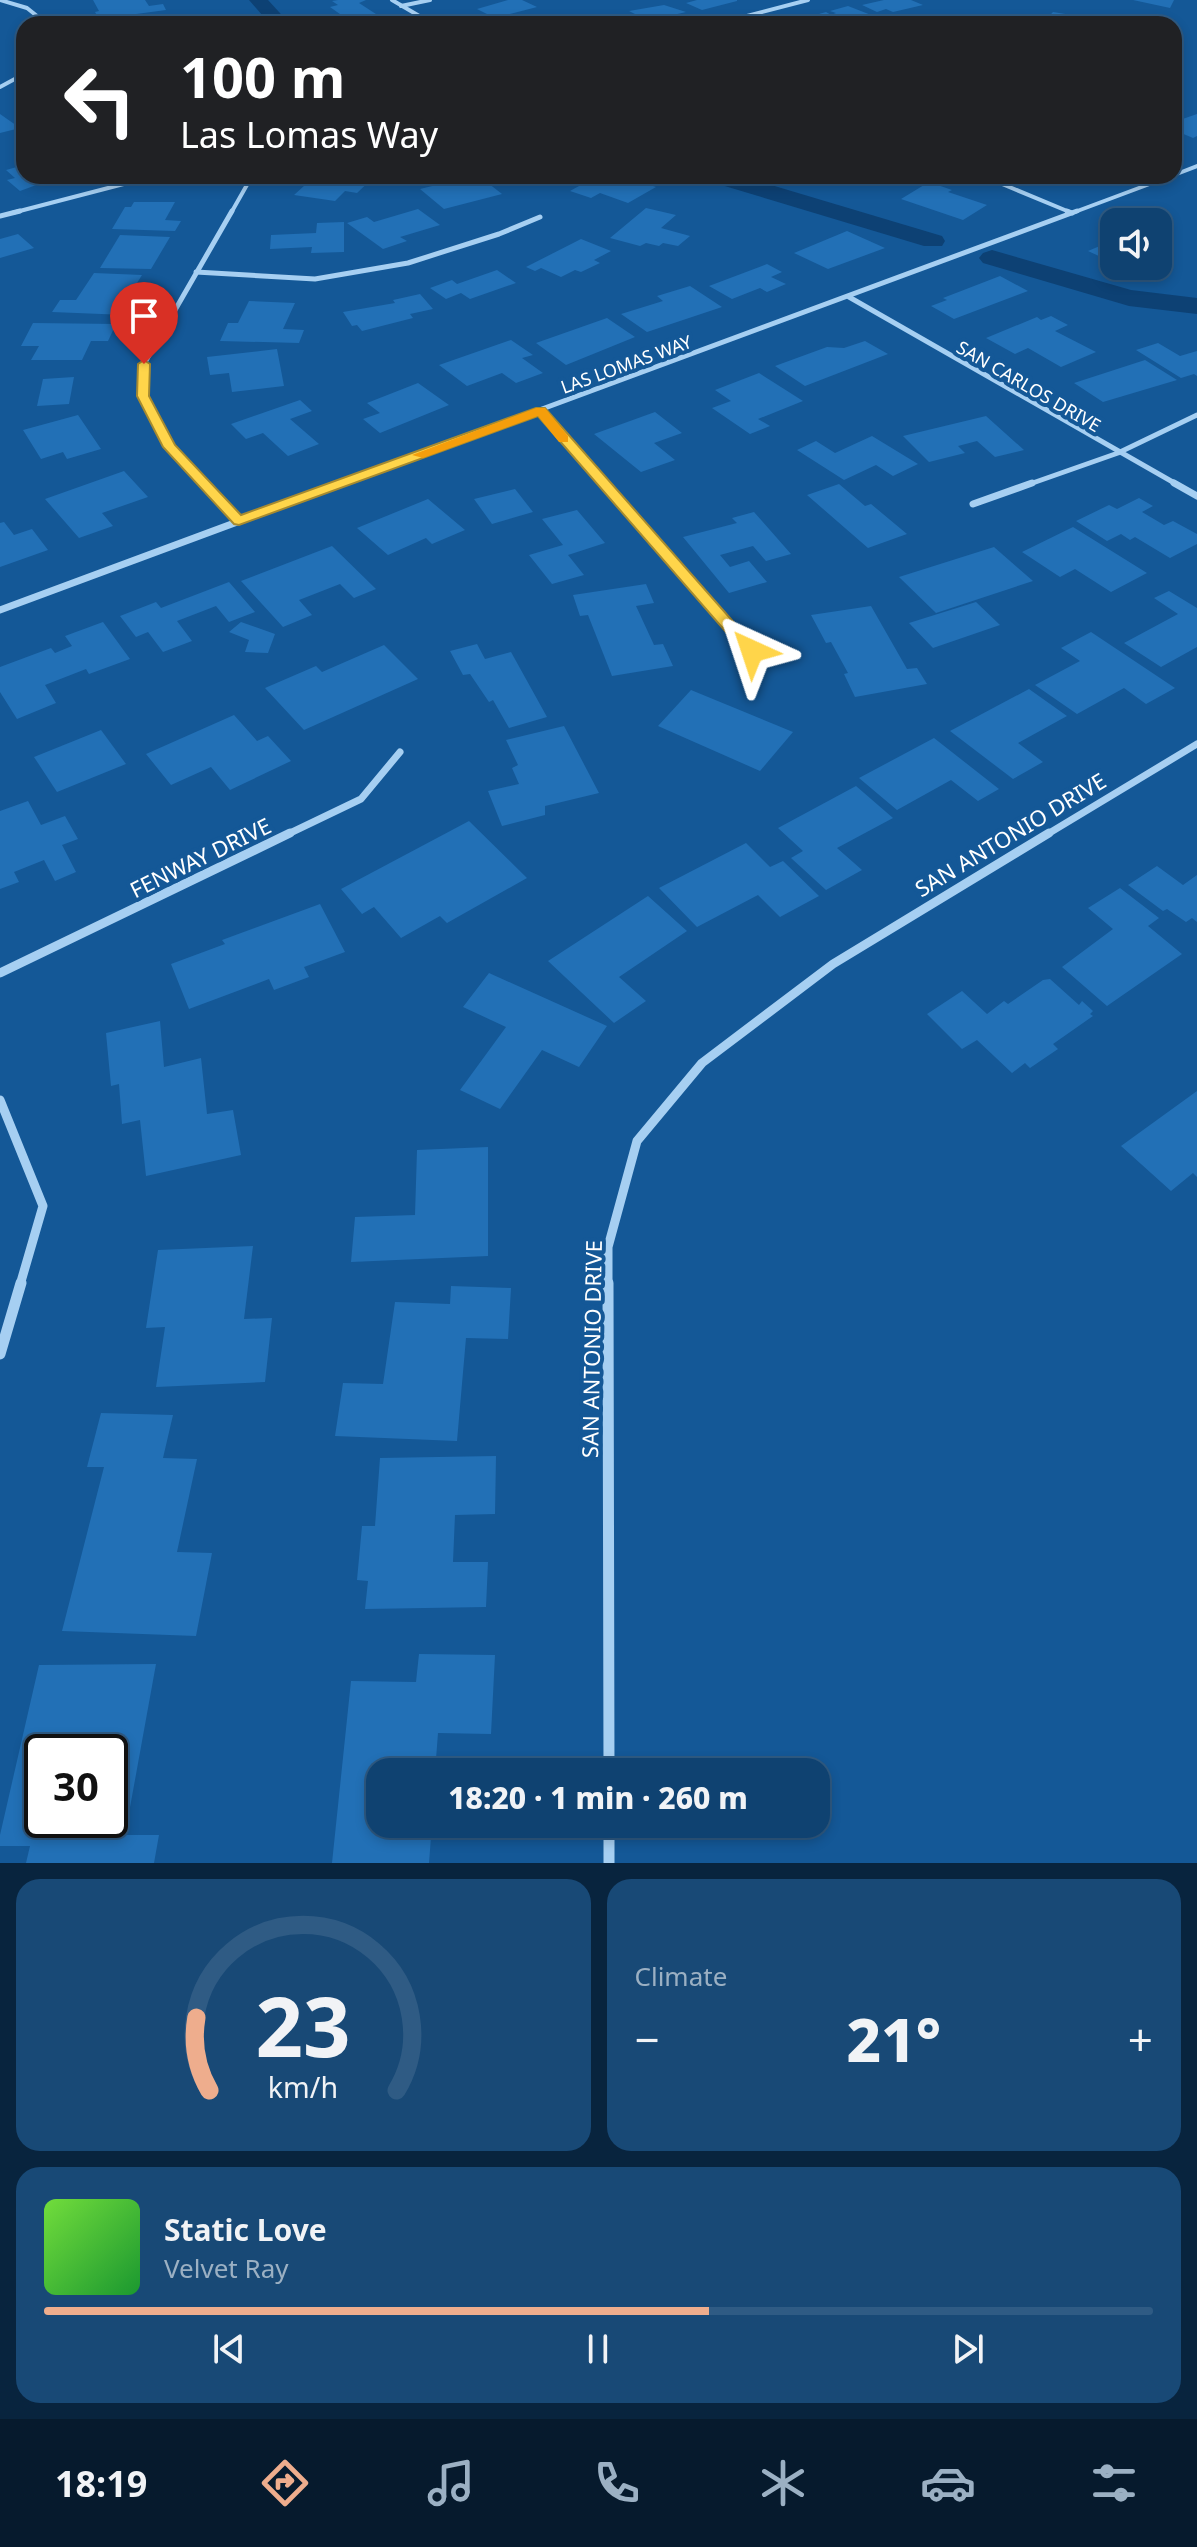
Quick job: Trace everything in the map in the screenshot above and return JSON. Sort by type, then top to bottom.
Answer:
[{"type":"street","points":[[0,0],[27,8],[37,16]]},
{"type":"street","points":[[392,0],[418,16]]},
{"type":"street","points":[[400,6],[430,0]]},
{"type":"street","points":[[747,16],[808,0]]},
{"type":"street","points":[[0,216],[124,184]]},
{"type":"street","points":[[239,521],[169,447],[143,396],[144,364],[247,184]]},
{"type":"street","points":[[1002,184],[1072,213]]},
{"type":"street","name":"LAS LOMAS WAY","points":[[0,610],[1148,184]]},
{"type":"street","points":[[196,272],[315,279],[408,263],[499,234],[540,217]]},
{"type":"street","name":"SAN CARLOS DRIVE","points":[[849,297],[1197,496]]},
{"type":"street","points":[[540,411],[752,651]]},
{"type":"street","points":[[973,504],[1118,453],[1197,415]]},
{"type":"street","name":"SAN ANTONIO DRIVE","points":[[609,1758],[608,1247],[637,1141],[702,1063],[833,964],[1197,744]]},
{"type":"street","name":"FENWAY DRIVE","points":[[0,973],[361,799],[400,752]]},
{"type":"street","points":[[0,1100],[43,1206],[0,1354]]},
{"type":"street","points":[[609,1838],[609,1863]]},
{"type":"building","points":[[93,0],[145,0],[149,6],[163,4],[166,10],[121,16],[97,16],[95,12],[99,11]]},
{"type":"building","points":[[366,0],[359,3],[379,16],[343,16],[330,7],[338,5],[332,1]]},
{"type":"building","points":[[508,0],[522,0],[537,7],[503,16],[491,16],[477,9]]},
{"type":"building","points":[[697,0],[737,1],[702,10],[686,3]]},
{"type":"building","points":[[884,0],[911,0],[923,5],[893,12],[886,9],[877,12],[862,5]]},
{"type":"building","points":[[1133,0],[1174,0],[1170,8]]},
{"type":"building","points":[[664,5],[686,12],[669,16],[627,16],[635,14],[629,11]]},
{"type":"building","points":[[848,6],[874,16],[812,16],[836,13],[830,11]]},
{"type":"building","points":[[1053,12],[1078,16],[1049,16]]},
{"type":"building","points":[[0,114],[16,125],[16,129],[0,133]]},
{"type":"building","points":[[1197,114],[1197,136],[1193,138],[1182,133],[1182,119]]},
{"type":"building","points":[[16,167],[16,184],[39,184],[20,191],[7,180],[15,178],[6,170]]},
{"type":"building","points":[[306,184],[367,184],[357,193],[345,191],[335,201],[294,195]]},
{"type":"building","points":[[440,184],[489,184],[502,194],[444,209],[420,189]]},
{"type":"building","points":[[583,184],[647,184],[656,187],[628,203],[600,193],[591,198],[570,191]]},
{"type":"building","points":[[926,184],[935,184],[952,190],[948,192],[987,205],[963,220],[901,199]]},
{"type":"building","points":[[134,202],[175,202],[165,220],[181,221],[175,231],[112,229],[125,207],[131,207]]},
{"type":"building","points":[[646,208],[676,215],[661,228],[690,236],[678,246],[646,243],[640,246],[610,238]]},
{"type":"building","points":[[418,209],[440,225],[400,237],[407,241],[383,249],[347,223],[367,217],[374,222]]},
{"type":"building","points":[[344,222],[344,252],[311,253],[312,247],[270,249],[271,235],[316,233],[317,223]]},
{"type":"building","points":[[847,231],[885,248],[828,269],[794,253]]},
{"type":"building","points":[[18,234],[34,248],[0,258],[0,239]]},
{"type":"building","points":[[120,235],[170,237],[151,269],[100,268]]},
{"type":"building","points":[[581,239],[611,251],[594,260],[600,263],[561,277],[541,268],[535,271],[526,267]]},
{"type":"building","points":[[1100,246],[1100,257],[1088,251]]},
{"type":"building","points":[[767,264],[782,272],[771,277],[786,284],[767,292],[760,288],[732,299],[709,286]]},
{"type":"building","points":[[497,270],[516,283],[470,299],[461,293],[446,299],[430,288],[452,280],[457,284]]},
{"type":"building","points":[[94,273],[142,275],[127,299],[135,299],[126,315],[52,312],[60,300],[76,300]]},
{"type":"building","points":[[1000,276],[1028,291],[954,319],[931,306],[947,300],[943,298]]},
{"type":"building","points":[[690,286],[722,307],[647,332],[621,314],[663,301],[657,296]]},
{"type":"building","points":[[420,294],[433,309],[410,314],[413,318],[362,331],[357,325],[352,326],[343,312],[395,303],[393,300]]},
{"type":"building","points":[[249,301],[295,303],[283,329],[304,330],[299,343],[220,341],[228,323],[238,323]]},
{"type":"building","points":[[1051,316],[1068,325],[1055,331],[1096,352],[1061,367],[1028,348],[1015,354],[986,338],[1037,317],[1041,320]]},
{"type":"building","points":[[607,318],[635,337],[566,365],[536,343]]},
{"type":"building","points":[[33,323],[116,324],[108,341],[91,341],[82,360],[31,360],[39,346],[21,346]]},
{"type":"building","points":[[511,340],[533,355],[522,358],[543,373],[516,383],[502,373],[467,386],[439,365]]},
{"type":"building","points":[[865,341],[888,354],[805,386],[775,366],[827,347],[844,348]]},
{"type":"building","points":[[1158,343],[1180,356],[1197,351],[1197,376],[1181,378],[1136,350]]},
{"type":"building","points":[[277,349],[284,386],[232,392],[229,373],[210,375],[207,357]]},
{"type":"building","points":[[1145,360],[1177,380],[1103,402],[1074,383]]},
{"type":"building","points":[[759,373],[803,401],[758,419],[770,426],[750,434],[712,408],[731,401],[715,390]]},
{"type":"building","points":[[74,377],[69,404],[37,406],[43,379]]},
{"type":"building","points":[[418,383],[449,405],[380,433],[363,419],[380,413],[367,403]]},
{"type":"building","points":[[300,400],[312,411],[290,419],[319,444],[288,456],[263,433],[246,439],[231,424]]},
{"type":"building","points":[[655,412],[682,433],[654,443],[675,460],[641,472],[594,434]]},
{"type":"building","points":[[78,415],[101,449],[67,459],[63,452],[41,459],[23,430]]},
{"type":"building","points":[[986,416],[1024,450],[995,457],[977,441],[958,446],[965,453],[929,462],[903,436]]},
{"type":"building","points":[[872,436],[918,464],[893,476],[876,465],[844,480],[797,450],[816,441],[835,453]]},
{"type":"building","points":[[124,471],[148,497],[102,513],[113,526],[79,538],[45,499]]},
{"type":"building","points":[[839,484],[865,506],[871,504],[907,534],[868,548],[807,495]]},
{"type":"building","points":[[515,489],[533,512],[492,524],[474,499]]},
{"type":"building","points":[[1139,498],[1153,506],[1142,512],[1164,525],[1173,521],[1197,534],[1197,544],[1170,558],[1135,537],[1130,540],[1121,534],[1107,541],[1076,521],[1109,505],[1117,509]]},
{"type":"building","points":[[428,499],[465,530],[432,544],[426,538],[388,555],[357,528]]},
{"type":"building","points":[[577,510],[605,543],[568,555],[584,575],[552,584],[529,555],[563,545],[542,519]]},
{"type":"building","points":[[754,512],[791,554],[766,561],[753,546],[720,555],[730,567],[749,561],[767,582],[729,593],[683,537],[737,523],[732,518]]},
{"type":"building","points":[[4,522],[14,535],[32,529],[48,550],[0,567],[0,523]]},
{"type":"building","points":[[1073,527],[1147,573],[1111,592],[1075,569],[1060,577],[1022,552]]},
{"type":"building","points":[[332,546],[376,589],[354,598],[340,584],[299,600],[312,615],[283,627],[241,581]]},
{"type":"building","points":[[994,547],[1033,581],[936,613],[899,577]]},
{"type":"building","points":[[229,582],[255,612],[229,622],[216,606],[177,621],[192,641],[163,652],[148,632],[136,637],[120,616],[156,602],[161,608]]},
{"type":"building","points":[[646,584],[654,603],[636,606],[654,645],[663,644],[673,666],[612,676],[588,615],[580,616],[573,595]]},
{"type":"building","points":[[1169,591],[1197,608],[1197,647],[1161,667],[1124,643],[1178,614],[1154,598]]},
{"type":"building","points":[[976,602],[1000,625],[933,648],[909,623]]},
{"type":"building","points":[[871,606],[907,669],[917,668],[927,684],[855,697],[844,674],[848,673],[831,642],[826,643],[811,615]]},
{"type":"building","points":[[103,622],[130,659],[89,674],[86,669],[45,685],[56,703],[17,719],[0,692],[0,667],[51,648],[55,653],[72,646],[65,636]]},
{"type":"building","points":[[241,622],[275,634],[268,653],[245,652],[249,640],[229,632]]},
{"type":"building","points":[[1091,632],[1175,688],[1146,704],[1124,688],[1077,714],[1035,685],[1080,661],[1061,648]]},
{"type":"building","points":[[477,644],[485,659],[511,652],[547,717],[509,728],[493,700],[489,702],[470,674],[463,675],[450,651]]},
{"type":"building","points":[[384,645],[418,679],[304,730],[265,688],[316,666],[322,672]]},
{"type":"building","points":[[1029,689],[1067,716],[1018,743],[1043,762],[1013,779],[950,731]]},
{"type":"building","points":[[691,690],[793,732],[760,771],[658,726]]},
{"type":"building","points":[[234,715],[257,741],[268,736],[291,761],[230,790],[211,767],[171,785],[146,754]]},
{"type":"building","points":[[564,726],[599,793],[545,806],[545,815],[502,826],[488,791],[519,784],[512,768],[518,765],[506,740]]},
{"type":"building","points":[[101,730],[126,764],[57,792],[34,757]]},
{"type":"building","points":[[934,738],[999,789],[978,801],[951,780],[897,810],[859,778]]},
{"type":"building","points":[[856,786],[893,818],[837,848],[862,870],[826,890],[791,858],[803,851],[778,828]]},
{"type":"building","points":[[28,801],[41,825],[65,816],[78,839],[62,845],[76,872],[55,881],[44,860],[14,872],[19,882],[0,889],[0,811]]},
{"type":"building","points":[[469,821],[527,878],[447,923],[440,916],[401,938],[374,907],[362,914],[341,889]]},
{"type":"building","points":[[746,843],[770,867],[783,861],[819,896],[780,917],[758,895],[697,927],[659,888]]},
{"type":"building","points":[[1157,866],[1183,885],[1197,875],[1197,922],[1192,918],[1186,922],[1167,909],[1163,911],[1128,885]]},
{"type":"building","points":[[1120,888],[1159,918],[1148,926],[1182,954],[1107,1006],[1062,967],[1113,929],[1088,908]]},
{"type":"building","points":[[648,896],[687,931],[619,977],[646,1001],[614,1023],[548,961]]},
{"type":"building","points":[[320,904],[345,952],[304,967],[309,977],[274,990],[269,979],[189,1009],[171,964],[225,944],[222,940]]},
{"type":"building","points":[[489,973],[607,1026],[579,1067],[542,1050],[500,1109],[460,1090],[506,1027],[463,1007]]},
{"type":"building","points":[[1050,979],[1079,1005],[1082,1001],[1093,1011],[1090,1014],[1093,1016],[1053,1044],[1058,1049],[1030,1068],[1025,1063],[1012,1073],[977,1040],[962,1049],[927,1014],[962,991],[987,1014],[1004,1001],[1008,1004],[1043,980]]},
{"type":"building","points":[[160,1021],[164,1067],[201,1058],[207,1114],[233,1110],[241,1155],[146,1176],[140,1120],[122,1124],[119,1084],[111,1086],[106,1033]]},
{"type":"building","points":[[1197,1091],[1197,1177],[1193,1173],[1171,1191],[1121,1146]]},
{"type":"building","points":[[488,1147],[488,1256],[351,1262],[355,1217],[415,1215],[417,1150]]},
{"type":"building","points":[[253,1246],[244,1319],[272,1318],[265,1382],[156,1387],[165,1327],[146,1328],[158,1250]]},
{"type":"building","points":[[451,1286],[511,1288],[508,1339],[466,1338],[457,1441],[335,1436],[343,1383],[383,1384],[395,1302],[450,1304]]},
{"type":"building","points":[[101,1413],[173,1415],[163,1458],[197,1459],[177,1552],[212,1553],[196,1636],[62,1631],[104,1467],[87,1467]]},
{"type":"building","points":[[496,1456],[495,1514],[455,1515],[453,1562],[488,1562],[486,1607],[365,1609],[368,1581],[357,1580],[362,1526],[375,1526],[380,1458]]},
{"type":"building","points":[[419,1654],[495,1655],[491,1734],[438,1733],[436,1758],[366,1758],[366,1838],[431,1838],[429,1863],[332,1863],[351,1681],[416,1682]]},
{"type":"building","points":[[156,1664],[128,1818],[128,1734],[24,1734],[24,1838],[159,1835],[154,1863],[26,1863],[30,1846],[0,1846],[0,1835],[39,1665]]},
{"type":"waterway","points":[[258,0],[273,16]]},
{"type":"waterway","points":[[743,184],[933,241]]},
{"type":"waterway","points":[[992,258],[1129,298],[1197,306]]},
{"type":"slow traffic","points":[[418,455],[540,411],[564,439]]},
{"type":"route","points":[[144,364],[143,396],[169,447],[239,521],[540,411],[752,651]]}]
